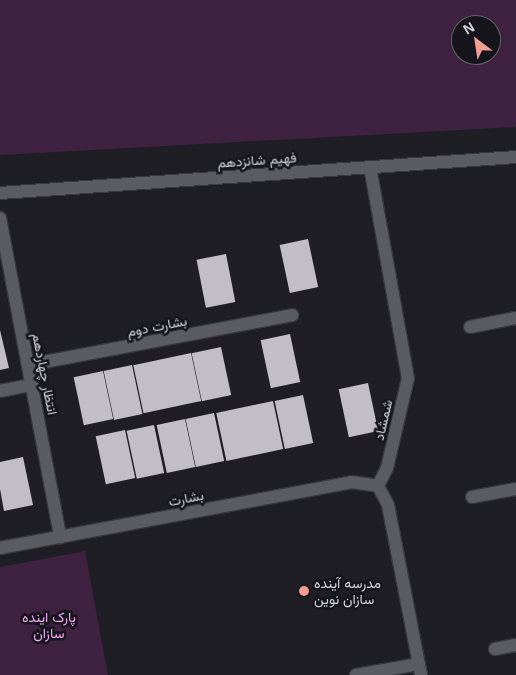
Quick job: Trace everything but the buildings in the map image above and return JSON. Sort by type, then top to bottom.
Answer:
[{"type":"street","name":"فهیم شانزدهم","points":[[0,193],[516,157]]},
{"type":"street","name":"شمشاد","points":[[370,167],[408,378],[387,468],[378,486]]},
{"type":"street","name":"انتظار چهاردهم","points":[[0,218],[2,247],[28,365],[60,537]]},
{"type":"street","name":"بشارت دوم","points":[[28,365],[292,316]]},
{"type":"street","points":[[470,327],[516,318]]},
{"type":"street","points":[[0,391],[32,385]]},
{"type":"street","name":"بشارت","points":[[0,548],[351,482],[378,486]]},
{"type":"street","points":[[356,675],[420,670],[388,505],[378,486]]},
{"type":"street","points":[[472,497],[516,489]]},
{"type":"street","points":[[495,649],[516,645]]},
{"type":"green space","points":[[0,0],[516,0],[516,127],[0,155]]},
{"type":"green space","name":"پارک اینده سازان","points":[[85,551],[108,675],[0,675],[0,567]]},
{"type":"place","name":"مدرسه آینده سازان نوین","points":[[304,591]]}]
